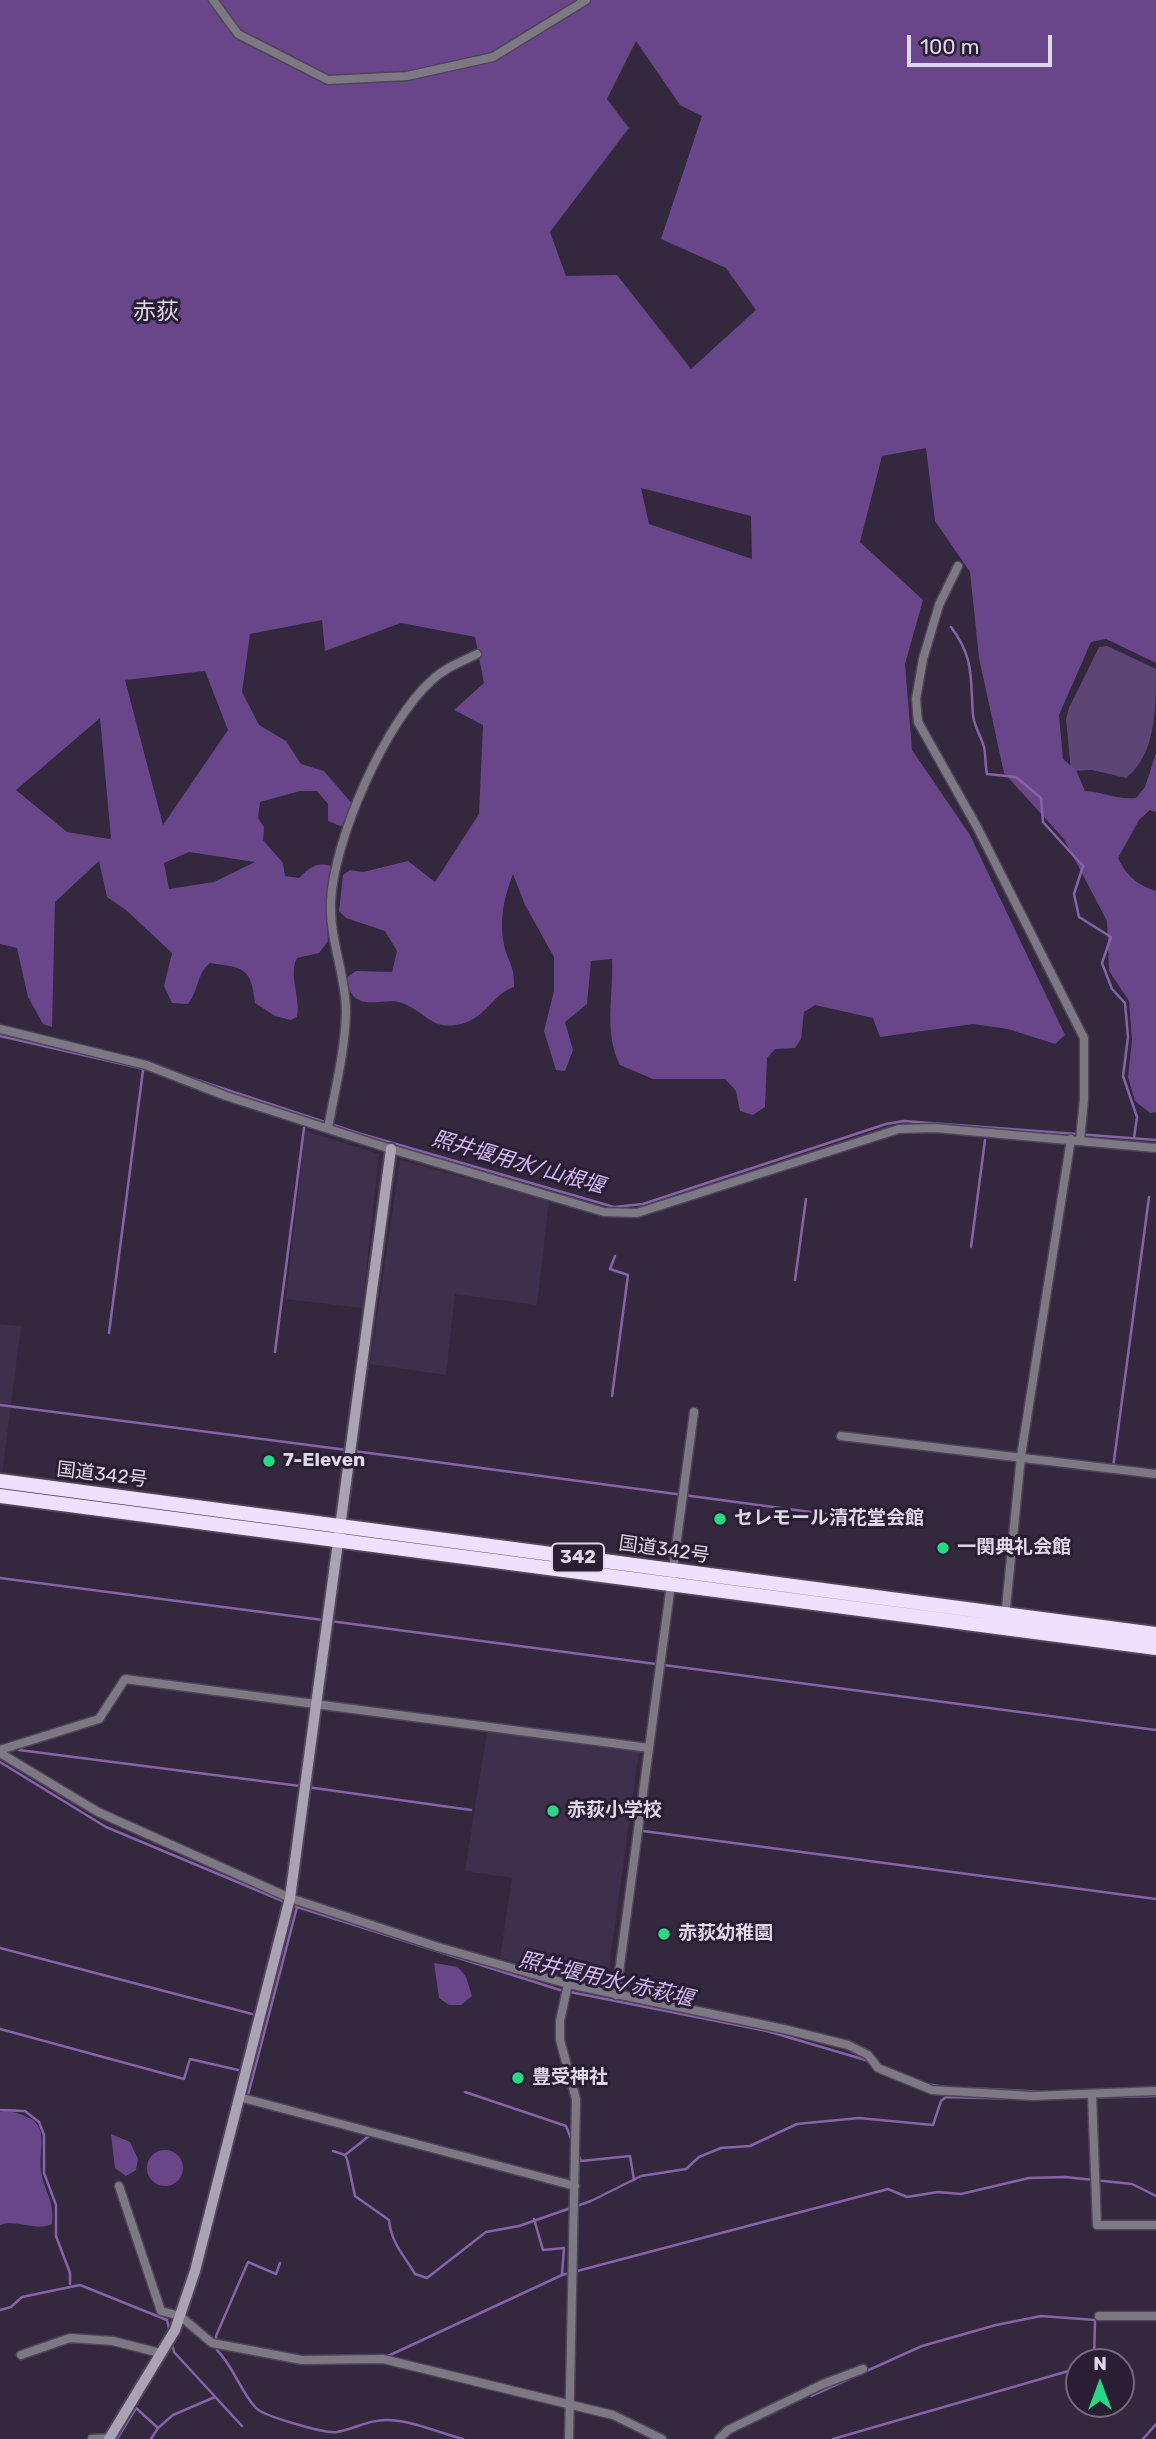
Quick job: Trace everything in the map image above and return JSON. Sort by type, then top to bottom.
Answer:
[{"type":"highway","name":"国道342号","points":[[0,1481],[340,1534]]},
{"type":"highway","name":"国道342号","points":[[0,1496],[340,1534],[1005,1622],[1156,1648]]},
{"type":"highway","name":"国道342号","points":[[1005,1622],[1156,1634]]},
{"type":"street","points":[[213,0],[238,34],[328,80],[407,75],[493,57],[586,0]]},
{"type":"street","points":[[958,566],[940,605],[923,659],[916,699],[918,722],[977,827],[1084,1038],[1084,1099],[1021,1456],[1005,1622]]},
{"type":"street","points":[[328,1128],[346,1011],[331,921],[331,898],[345,837],[361,793],[415,697],[450,667],[477,654]]},
{"type":"street","points":[[0,1029],[146,1065],[226,1096],[391,1149],[604,1212],[627,1214],[899,1129],[935,1128],[1156,1148]]},
{"type":"street","points":[[92,2439],[109,2438],[180,2316],[195,2271],[290,1898],[391,1149]]},
{"type":"street","points":[[616,1995],[694,1412]]},
{"type":"street","points":[[841,1436],[1156,1474]]},
{"type":"street","points":[[0,1751],[99,1719],[125,1679],[649,1748]]},
{"type":"street","points":[[0,1751],[98,1812],[290,1898],[438,1947],[568,1984],[848,2045],[868,2055],[877,2068],[932,2090],[1032,2096],[1156,2091]]},
{"type":"street","points":[[568,1984],[560,2021],[560,2040],[576,2099],[569,2439]]},
{"type":"street","points":[[1093,2095],[1097,2225],[1156,2225]]},
{"type":"street","points":[[239,2097],[575,2186]]},
{"type":"street","points":[[118,2186],[161,2311],[180,2316],[212,2343],[302,2360],[383,2359],[613,2415],[662,2439]]},
{"type":"street","points":[[1099,2316],[1156,2316]]},
{"type":"street","points":[[21,2355],[70,2338],[113,2341],[160,2353]]},
{"type":"street","points":[[719,2439],[729,2430],[823,2384],[863,2369]]},
{"type":"shaded area","points":[[0,0],[1156,0],[1156,663],[1106,639],[1091,642],[1059,715],[1063,759],[1076,770],[1085,791],[1136,798],[1145,787],[1156,753],[1156,812],[1150,810],[1139,820],[1118,858],[1133,879],[1156,891],[1156,1112],[1150,1113],[1135,1101],[1128,1077],[1132,1040],[1129,1001],[1109,971],[1107,921],[1064,839],[1004,773],[979,658],[970,572],[935,521],[926,448],[882,456],[860,542],[923,600],[905,664],[912,750],[970,835],[1065,1035],[1055,1044],[1008,1029],[973,1024],[880,1037],[873,1018],[815,1005],[804,1012],[801,1039],[795,1048],[775,1049],[767,1058],[765,1107],[753,1115],[740,1111],[736,1091],[725,1079],[653,1079],[620,1065],[611,1026],[612,959],[591,961],[587,1004],[565,1022],[573,1050],[565,1071],[556,1070],[544,1031],[554,991],[554,957],[525,905],[513,874],[505,900],[502,927],[514,987],[501,994],[480,1014],[467,1022],[446,1026],[402,1003],[364,1002],[356,998],[350,990],[347,977],[356,971],[392,972],[397,951],[385,931],[346,918],[339,911],[343,875],[350,870],[363,872],[408,861],[435,882],[479,814],[483,725],[454,710],[484,683],[475,637],[401,623],[325,651],[322,620],[250,634],[242,692],[259,725],[286,741],[301,764],[324,771],[354,806],[347,824],[340,826],[328,821],[328,804],[317,791],[300,791],[260,802],[258,818],[264,827],[263,840],[283,863],[285,876],[299,878],[319,865],[335,868],[326,910],[328,941],[319,953],[297,958],[295,965],[297,1017],[291,1020],[275,1016],[255,1003],[251,982],[244,971],[210,963],[188,1004],[172,1003],[164,986],[172,953],[126,910],[107,897],[99,861],[55,902],[52,1027],[43,1024],[28,997],[17,948],[0,944]],"holes":[[[636,41],[680,105],[702,116],[661,239],[726,268],[756,310],[691,369],[617,275],[566,276],[550,232],[629,128],[607,99]],[[641,488],[751,516],[752,559],[649,524]],[[205,671],[228,730],[163,825],[125,680]],[[100,718],[111,838],[67,832],[16,790]],[[189,852],[255,862],[214,882],[169,889],[164,863]]]},
{"type":"shaded area","points":[[1107,646],[1156,669],[1156,700],[1149,744],[1136,768],[1126,778],[1092,770],[1071,771],[1066,719],[1069,708],[1099,647]]},
{"type":"shaded area","points":[[305,1131],[379,1154],[362,1308],[286,1299]]},
{"type":"shaded area","points":[[400,1160],[549,1201],[537,1305],[455,1294],[446,1375],[370,1364]]},
{"type":"shaded area","points":[[0,1324],[21,1326],[2,1474],[0,1473]]},
{"type":"shaded area","name":"赤荻小学校","points":[[487,1731],[639,1752],[607,1981],[601,1986],[500,1958],[512,1878],[465,1871]]},
{"type":"shaded area","points":[[434,1963],[458,1967],[466,1977],[472,1996],[461,2005],[449,2005],[439,1998]]},
{"type":"shaded area","points":[[0,2112],[20,2114],[38,2126],[41,2133],[42,2178],[51,2202],[52,2224],[40,2227],[13,2223],[0,2225]]},
{"type":"shaded area","points":[[111,2134],[130,2142],[138,2159],[136,2170],[126,2176],[115,2168]]},
{"type":"shaded area","points":[[165,2150],[178,2155],[183,2168],[178,2181],[165,2186],[152,2181],[147,2168],[152,2155]]},
{"type":"waterway","points":[[951,627],[968,659],[974,719],[984,747],[987,774],[1016,777],[1041,798],[1043,822],[1083,866],[1074,894],[1079,917],[1111,937],[1102,963],[1112,989],[1125,1003],[1128,1037],[1123,1076],[1137,1117],[1134,1138]]},
{"type":"waterway","name":"照井堰用水/山根堰","points":[[0,1036],[157,1072]]},
{"type":"waterway","points":[[109,1333],[143,1070]]},
{"type":"waterway","name":"照井堰用水/山根堰","points":[[167,1070],[358,1133],[614,1207],[643,1204],[886,1124],[904,1121],[1156,1140]]},
{"type":"waterway","points":[[275,1352],[304,1128]]},
{"type":"waterway","points":[[971,1247],[985,1140]]},
{"type":"waterway","points":[[1113,1468],[1149,1197]]},
{"type":"waterway","points":[[795,1280],[806,1199]]},
{"type":"waterway","points":[[612,1396],[628,1275],[610,1269],[615,1256]]},
{"type":"waterway","points":[[0,1405],[347,1450]]},
{"type":"waterway","points":[[354,1451],[848,1517]]},
{"type":"waterway","points":[[0,1578],[323,1620]]},
{"type":"waterway","points":[[330,1621],[1156,1730]]},
{"type":"waterway","points":[[19,1750],[300,1786]]},
{"type":"waterway","name":"照井堰用水/赤萩堰","points":[[0,1762],[106,1827],[285,1902]]},
{"type":"waterway","points":[[307,1787],[471,1810]]},
{"type":"waterway","points":[[643,1831],[1156,1899]]},
{"type":"waterway","name":"照井堰用水/赤萩堰","points":[[291,1905],[560,1990],[767,2031],[869,2061]]},
{"type":"waterway","points":[[248,2095],[297,1907]]},
{"type":"waterway","points":[[0,1948],[252,2014]]},
{"type":"waterway","points":[[0,2029],[184,2079],[190,2059],[238,2070]]},
{"type":"waterway","name":"照井堰用水/赤萩堰","points":[[927,2084],[945,2087]]},
{"type":"waterway","name":"照井堰用水/赤萩堰","points":[[1143,2088],[1156,2087]]},
{"type":"waterway","name":"照井堰用水/赤萩堰","points":[[969,2088],[1046,2092]]},
{"type":"waterway","points":[[465,2092],[566,2126],[572,2141]]},
{"type":"waterway","points":[[1040,2099],[1156,2096]]},
{"type":"waterway","points":[[333,2151],[345,2155],[347,2159],[355,2196],[389,2220],[395,2242],[415,2274],[427,2278],[486,2232],[519,2226],[591,2201],[641,2176],[686,2169],[699,2157],[721,2148],[750,2146],[797,2124],[859,2118],[933,2125],[941,2101],[946,2097],[1023,2099]]},
{"type":"waterway","points":[[0,2110],[25,2111],[39,2122],[44,2135],[44,2173],[56,2205],[56,2236],[70,2273],[70,2284]]},
{"type":"waterway","points":[[345,2155],[369,2136]]},
{"type":"waterway","points":[[578,2154],[581,2161],[630,2156],[634,2180]]},
{"type":"waterway","points":[[388,2356],[562,2275],[888,2189],[907,2197],[938,2192],[961,2194],[1029,2178],[1065,2177],[1132,2184],[1156,2196]]},
{"type":"waterway","points":[[534,2219],[543,2250],[564,2248],[562,2275]]},
{"type":"waterway","points":[[280,2263],[276,2274],[248,2262],[216,2336],[217,2350],[256,2408],[282,2420],[331,2432],[389,2420],[417,2425],[463,2439]]},
{"type":"waterway","points":[[0,2310],[11,2307],[22,2297],[80,2285],[167,2320],[170,2333]]},
{"type":"waterway","points":[[811,2396],[922,2346],[996,2325],[1041,2316],[1095,2320],[1094,2348]]},
{"type":"waterway","points":[[172,2343],[174,2352],[242,2426]]},
{"type":"waterway","points":[[833,2439],[1065,2372]]},
{"type":"waterway","points":[[158,2428],[173,2415],[215,2397]]},
{"type":"waterway","points":[[117,2439],[136,2408],[158,2428],[151,2439]]},
{"type":"waterway","points":[[1143,2439],[1156,2424]]},
{"type":"place","name":"7-Eleven","points":[[269,1461]]},
{"type":"place","name":"セレモール清花堂会館","points":[[720,1519]]},
{"type":"place","name":"一関典礼会館","points":[[943,1548]]},
{"type":"place","name":"赤荻小学校","points":[[553,1811]]},
{"type":"place","name":"赤荻幼稚園","points":[[664,1934]]},
{"type":"place","name":"豊受神社","points":[[518,2078]]},
{"type":"district","name":"赤荻","points":[[156,312]]}]
